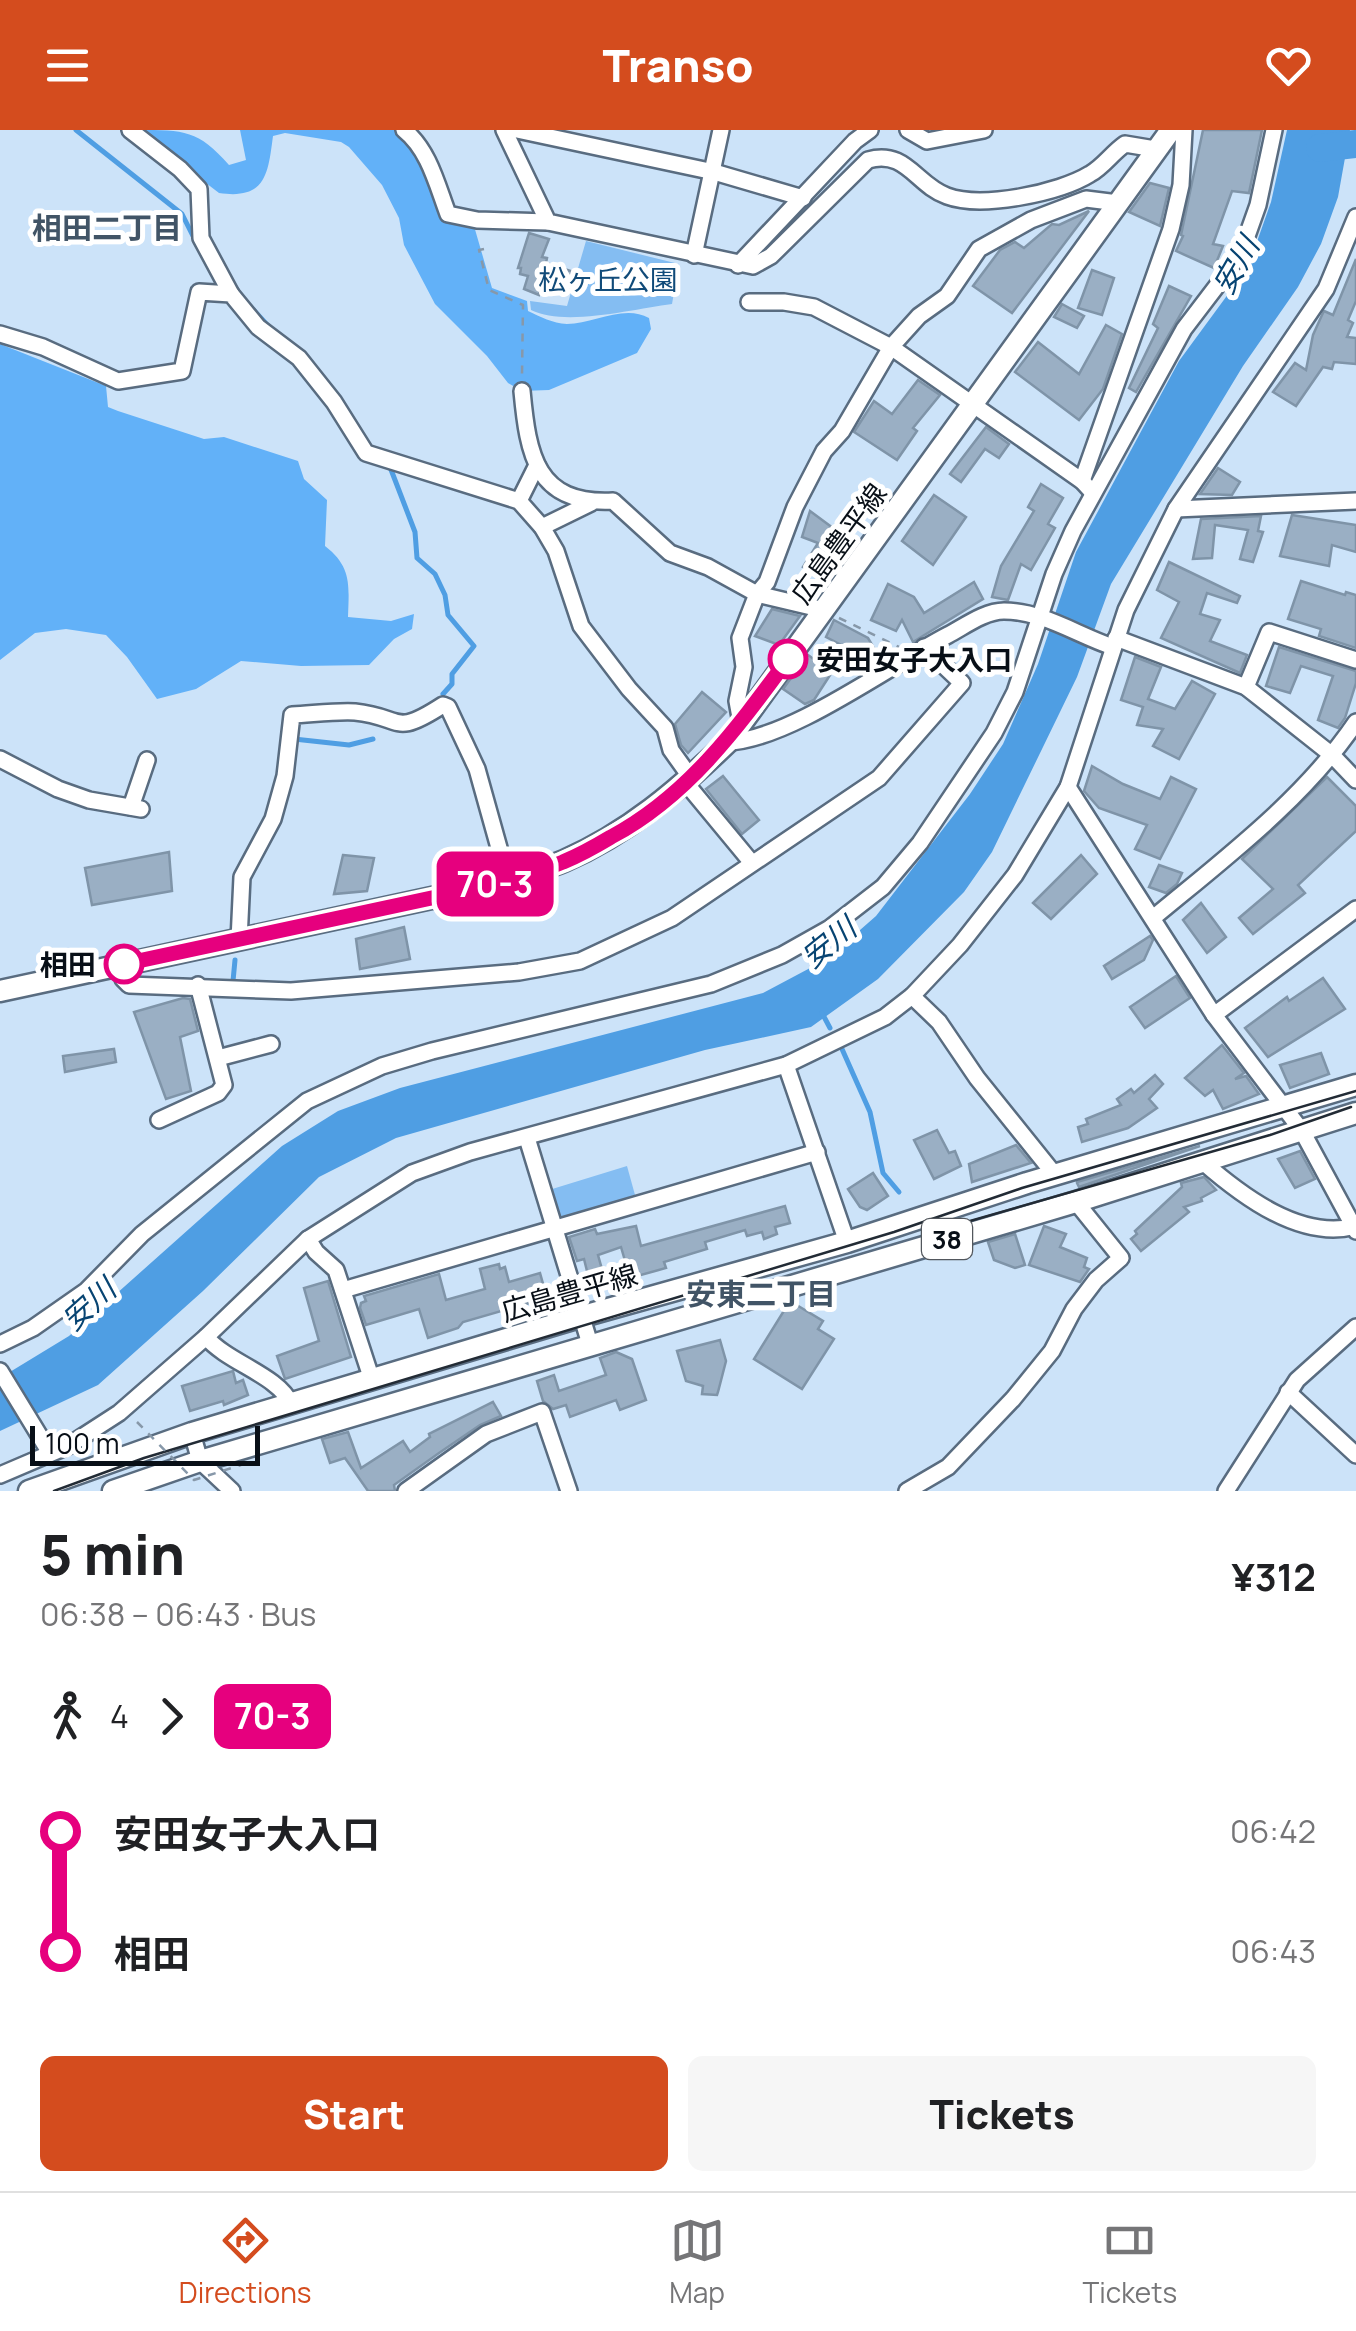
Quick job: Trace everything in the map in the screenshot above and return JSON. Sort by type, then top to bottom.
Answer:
[{"type":"main road","name":"広島豊平線","points":[[0,990],[508,880],[562,862],[615,836],[652,810],[728,742],[1171,130]]},
{"type":"main road","name":"広島豊平線","points":[[29,1491],[192,1433],[847,1242],[1055,1175],[1356,1086]]},
{"type":"main road","name":"広島豊平線","points":[[113,1491],[200,1461],[1076,1202],[1356,1113]]},
{"type":"street","points":[[130,130],[180,169],[198,189],[201,238],[232,294],[258,327],[299,358],[334,402],[366,453],[519,501],[542,527],[556,551],[581,626],[665,728],[671,750],[688,780],[752,863]]},
{"type":"street","points":[[404,130],[414,138],[427,160],[448,214],[477,220],[548,222],[753,266],[771,256],[858,168],[879,156],[901,161],[947,196],[985,201],[1034,193],[1084,178],[1125,144],[1156,150]]},
{"type":"street","points":[[504,130],[548,222]]},
{"type":"street","points":[[516,130],[714,172],[803,198]]},
{"type":"street","points":[[694,255],[721,130]]},
{"type":"street","points":[[908,130],[927,140],[984,130]]},
{"type":"street","points":[[0,1344],[33,1328],[86,1291],[142,1234],[307,1101],[382,1066],[432,1050],[710,984],[782,955],[830,928],[882,887],[920,843],[984,749],[1015,692],[1171,229],[1181,185],[1184,130]]},
{"type":"street","points":[[1087,487],[1184,329],[1229,270],[1247,236],[1258,205],[1274,130]]},
{"type":"street","points":[[738,265],[861,131]]},
{"type":"street","points":[[741,723],[736,701],[744,668],[740,638],[767,582],[795,507],[824,451],[842,432],[892,347],[919,316],[947,296],[979,248],[1031,220],[1086,199],[1118,203]]},
{"type":"street","points":[[0,1475],[119,1413],[206,1337],[308,1238],[412,1173],[470,1152],[786,1065],[884,1017],[912,996],[960,945],[1015,876],[1068,787],[1112,644],[1176,509],[1351,251],[1356,217]]},
{"type":"street","points":[[0,334],[42,346],[118,381],[182,371],[199,292],[232,294]]},
{"type":"street","points":[[749,302],[814,307],[892,347],[1087,487]]},
{"type":"street","points":[[522,390],[525,428],[537,465],[553,487],[583,503],[613,502],[670,553],[708,567],[758,594],[824,610]]},
{"type":"street","points":[[519,501],[537,465]]},
{"type":"street","points":[[1176,509],[1356,501]]},
{"type":"street","points":[[542,527],[591,502]]},
{"type":"street","points":[[728,742],[748,741],[781,730],[999,610],[1043,618],[1246,688],[1332,755],[1356,780]]},
{"type":"street","points":[[1246,688],[1269,632],[1356,660]]},
{"type":"street","points":[[120,965],[123,979],[129,985],[291,991],[500,974],[580,961],[672,918],[880,778],[962,683],[919,651]]},
{"type":"street","points":[[239,940],[242,877],[273,819],[285,776],[292,715],[350,712],[398,724],[415,723],[443,705],[448,708],[478,769],[508,880]]},
{"type":"street","points":[[1154,918],[1228,858],[1332,755],[1356,722]]},
{"type":"street","points":[[0,759],[58,789],[89,800],[136,808],[147,760]]},
{"type":"street","points":[[1068,787],[1214,1015],[1302,1131],[1355,1228],[1338,1230],[1285,1217],[1251,1198],[1203,1162]]},
{"type":"street","points":[[1214,1015],[1356,909]]},
{"type":"street","points":[[159,1120],[218,1093],[224,1085],[198,985]]},
{"type":"street","points":[[912,996],[939,1022],[977,1078],[1055,1175]]},
{"type":"street","points":[[218,1058],[271,1044]]},
{"type":"street","points":[[786,1065],[847,1242]]},
{"type":"street","points":[[527,1138],[590,1344]]},
{"type":"street","points":[[342,1290],[817,1152]]},
{"type":"street","points":[[907,1491],[948,1468],[1013,1399],[1052,1351],[1074,1309],[1096,1280],[1122,1258],[1076,1202]]},
{"type":"street","points":[[308,1238],[316,1252],[336,1270],[372,1380]]},
{"type":"street","points":[[1226,1491],[1310,1364],[1356,1328]]},
{"type":"street","points":[[206,1337],[220,1352],[286,1392],[291,1404]]},
{"type":"street","points":[[0,1370],[47,1448]]},
{"type":"street","points":[[1288,1392],[1356,1454]]},
{"type":"street","points":[[406,1491],[486,1434],[542,1412],[570,1491]]},
{"type":"street","points":[[192,1433],[200,1461],[232,1491]]},
{"type":"path","points":[[484,249],[479,250],[489,290],[523,305],[522,390]]},
{"type":"path","points":[[824,610],[919,651]]},
{"type":"path","points":[[137,1422],[194,1480],[240,1465]]},
{"type":"green space","name":"松ヶ丘公園","points":[[586,241],[679,264],[672,304],[580,317],[531,310],[530,301],[567,306]]},
{"type":"green space","points":[[627,1166],[635,1195],[558,1219],[549,1190]]},
{"type":"shaded area","points":[[137,130],[189,134],[229,165],[246,160],[240,130],[397,130],[411,141],[449,221],[474,226],[492,288],[527,301],[528,311],[556,322],[577,323],[629,313],[649,318],[651,329],[637,353],[549,390],[522,391],[508,383],[435,304],[404,245],[399,218],[382,185],[349,147],[341,142],[285,133],[273,136],[262,181],[247,192],[219,193]]},
{"type":"shaded area","points":[[1287,130],[1350,130],[1338,197],[1321,244],[1298,287],[1243,366],[1111,584],[1077,677],[992,852],[964,892],[878,979],[811,1027],[705,1050],[396,1138],[319,1177],[203,1291],[98,1385],[0,1431],[0,1378],[69,1336],[282,1146],[338,1111],[400,1088],[763,993],[827,959],[876,916],[970,794],[1003,744],[1038,664],[1076,552],[1179,361],[1248,267],[1271,202]]},
{"type":"shaded area","points":[[0,344],[106,386],[108,407],[118,411],[204,439],[224,437],[298,461],[304,479],[327,500],[325,546],[344,569],[348,617],[391,621],[414,614],[412,629],[394,639],[369,665],[301,666],[241,661],[196,689],[157,699],[106,635],[66,629],[35,633],[0,660]]},
{"type":"building","points":[[1203,130],[1262,130],[1249,193],[1232,191],[1213,244],[1223,246],[1214,268],[1176,251],[1183,236]]},
{"type":"building","points":[[1150,183],[1169,188],[1160,226],[1129,212]]},
{"type":"building","points":[[1089,211],[1012,313],[973,286],[1000,250],[1015,242],[1024,248],[1052,224],[1059,225]]},
{"type":"building","points":[[529,233],[549,239],[542,257],[547,258],[546,263],[580,274],[577,283],[545,275],[539,295],[524,289],[528,276],[520,274],[518,268]]},
{"type":"building","points":[[1356,259],[1356,301],[1348,320],[1353,323],[1347,337],[1356,338],[1356,364],[1334,362],[1332,369],[1323,367],[1296,406],[1273,392],[1295,363],[1306,370],[1313,335],[1322,315],[1324,311],[1333,315]]},
{"type":"building","points":[[1092,270],[1114,278],[1102,315],[1078,308]]},
{"type":"building","points":[[1169,286],[1191,296],[1136,392],[1129,388],[1158,328],[1153,324]]},
{"type":"building","points":[[1062,304],[1084,316],[1077,328],[1054,317]]},
{"type":"building","points":[[1106,325],[1122,334],[1103,389],[1079,420],[1015,372],[1038,342],[1079,374]]},
{"type":"building","points":[[918,380],[940,395],[913,428],[917,431],[897,460],[854,432],[874,401],[892,414]]},
{"type":"building","points":[[986,427],[1009,444],[999,458],[985,449],[961,482],[950,474]]},
{"type":"building","points":[[1218,468],[1240,482],[1232,495],[1200,494]]},
{"type":"building","points":[[1041,484],[1063,498],[1048,524],[1055,528],[1031,570],[1021,564],[1008,600],[992,597],[1001,566],[1034,511],[1028,507]]},
{"type":"building","points":[[934,495],[966,517],[933,565],[902,541]]},
{"type":"building","points":[[810,511],[845,537],[836,555],[842,557],[829,579],[803,567],[818,543],[802,537]]},
{"type":"building","points":[[1292,515],[1356,525],[1356,552],[1332,545],[1329,566],[1280,556]]},
{"type":"building","points":[[1261,516],[1258,531],[1263,532],[1253,562],[1240,559],[1248,530],[1215,525],[1212,558],[1193,559],[1201,519]]},
{"type":"building","points":[[1169,562],[1240,596],[1237,603],[1207,593],[1200,614],[1220,620],[1210,641],[1247,655],[1240,673],[1161,638],[1179,602],[1157,590]]},
{"type":"building","points":[[1301,581],[1356,595],[1356,648],[1319,636],[1321,629],[1288,619]]},
{"type":"building","points":[[974,582],[983,599],[913,642],[902,620],[896,631],[871,620],[888,584],[914,597],[924,613]]},
{"type":"building","points":[[772,609],[800,616],[779,645],[755,636]]},
{"type":"building","points":[[834,620],[868,638],[878,655],[859,669],[847,648],[826,637]]},
{"type":"building","points":[[1279,647],[1356,671],[1345,718],[1338,728],[1318,720],[1333,676],[1301,666],[1290,693],[1266,686]]},
{"type":"building","points":[[808,655],[832,672],[814,700],[805,704],[783,689]]},
{"type":"building","points":[[1135,657],[1161,667],[1148,699],[1175,709],[1192,681],[1215,694],[1179,759],[1153,746],[1163,729],[1137,725],[1143,707],[1121,700]]},
{"type":"building","points":[[702,692],[726,712],[688,753],[681,745],[675,724]]},
{"type":"building","points":[[1092,766],[1160,799],[1171,777],[1196,789],[1160,859],[1135,849],[1147,825],[1099,808],[1084,791]]},
{"type":"building","points":[[723,776],[759,820],[742,834],[706,789]]},
{"type":"building","points":[[1327,777],[1356,806],[1356,831],[1298,885],[1305,893],[1253,934],[1239,918],[1273,889],[1242,859]]},
{"type":"building","points":[[169,852],[172,891],[92,905],[85,868]]},
{"type":"building","points":[[343,855],[374,858],[367,891],[334,894]]},
{"type":"building","points":[[1081,855],[1097,874],[1051,919],[1033,903]]},
{"type":"building","points":[[1159,865],[1182,873],[1166,893],[1149,887]]},
{"type":"building","points":[[1201,903],[1226,937],[1207,953],[1183,920]]},
{"type":"building","points":[[404,927],[410,959],[360,969],[356,939]]},
{"type":"building","points":[[1150,936],[1153,940],[1144,960],[1112,979],[1104,966]]},
{"type":"building","points":[[1176,976],[1190,998],[1145,1028],[1130,1007]]},
{"type":"building","points":[[1323,978],[1345,1009],[1268,1057],[1245,1028],[1287,997],[1289,1001]]},
{"type":"building","points":[[190,999],[198,1031],[180,1037],[191,1091],[166,1099],[134,1012]]},
{"type":"building","points":[[1222,1045],[1244,1073],[1235,1079],[1246,1076],[1259,1094],[1223,1109],[1213,1090],[1205,1096],[1185,1078]]},
{"type":"building","points":[[114,1049],[116,1062],[65,1072],[63,1056]]},
{"type":"building","points":[[1321,1053],[1329,1074],[1290,1088],[1280,1065]]},
{"type":"building","points":[[1155,1075],[1163,1084],[1149,1099],[1157,1108],[1128,1128],[1082,1142],[1078,1127],[1088,1124],[1086,1119],[1121,1105],[1117,1099],[1131,1089],[1134,1093]]},
{"type":"building","points":[[937,1130],[949,1153],[955,1151],[961,1166],[934,1179],[914,1140]]},
{"type":"building","points":[[1016,1145],[1031,1163],[972,1182],[969,1164]]},
{"type":"building","points":[[1200,1146],[1079,1187],[1077,1183],[1077,1182]]},
{"type":"building","points":[[1300,1151],[1315,1179],[1295,1188],[1278,1159]]},
{"type":"building","points":[[873,1173],[888,1196],[867,1210],[860,1207],[848,1189]]},
{"type":"building","points":[[1204,1177],[1216,1190],[1202,1201],[1184,1207],[1189,1212],[1141,1251],[1131,1239],[1137,1234],[1135,1231],[1182,1187],[1181,1183]]},
{"type":"building","points":[[785,1206],[790,1223],[775,1227],[777,1234],[764,1239],[762,1232],[747,1236],[745,1230],[705,1242],[707,1249],[664,1262],[666,1268],[630,1278],[621,1247],[598,1255],[607,1287],[592,1291],[584,1259],[577,1261],[569,1237],[595,1229],[597,1234],[636,1226],[641,1246]]},
{"type":"building","points":[[1044,1226],[1066,1234],[1060,1247],[1087,1258],[1084,1267],[1089,1269],[1080,1282],[1029,1265]]},
{"type":"building","points":[[1015,1234],[1025,1265],[1015,1268],[994,1260],[988,1242]]},
{"type":"building","points":[[499,1264],[500,1269],[505,1267],[509,1282],[540,1273],[547,1298],[463,1322],[458,1328],[428,1338],[419,1309],[366,1325],[360,1308],[366,1301],[364,1296],[439,1274],[446,1300],[485,1289],[480,1269]]},
{"type":"building","points":[[328,1281],[351,1357],[285,1379],[277,1356],[319,1341],[304,1288]]},
{"type":"building","points":[[790,1301],[823,1321],[818,1329],[834,1339],[802,1389],[754,1359]]},
{"type":"building","points":[[720,1340],[726,1361],[717,1395],[702,1394],[703,1386],[686,1381],[677,1351]]},
{"type":"building","points":[[616,1352],[632,1359],[646,1400],[620,1410],[616,1400],[570,1417],[566,1405],[553,1409],[543,1401],[537,1381],[554,1375],[559,1391],[606,1375],[600,1358]]},
{"type":"building","points":[[233,1371],[236,1383],[243,1380],[248,1395],[224,1405],[223,1401],[190,1411],[182,1386]]},
{"type":"building","points":[[493,1402],[501,1416],[480,1425],[439,1453],[394,1485],[395,1491],[368,1491],[345,1458],[330,1463],[322,1439],[348,1432],[361,1468],[403,1441],[410,1452],[429,1434]]},
{"type":"waterway","points":[[76,130],[182,214],[196,242]]},
{"type":"waterway","points":[[1320,148],[1356,144]]},
{"type":"waterway","points":[[250,306],[270,328]]},
{"type":"waterway","points":[[390,467],[415,532],[417,558],[435,574],[445,595],[448,615],[474,646],[452,674],[452,684],[443,694]]},
{"type":"waterway","points":[[294,739],[349,745],[373,739]]},
{"type":"waterway","points":[[233,981],[235,960]]},
{"type":"waterway","points":[[822,1013],[830,1028]]},
{"type":"waterway","points":[[842,1049],[870,1112],[883,1173],[899,1192]]},
{"type":"tram line","points":[[54,1491],[144,1458],[894,1232],[1022,1188],[1356,1091]]},
{"type":"tram line","points":[[949,1227],[1270,1135],[1351,1107]]},
{"type":"bus line","name":"70-3","points":[[124,964],[506,882],[562,862],[615,836],[691,778],[728,742],[788,659]]},
{"type":"place","name":"安田女子大入口","points":[[788,659]]},
{"type":"place","name":"相田","points":[[124,964]]},
{"type":"district","name":"相田二丁目","points":[[107,227]]},
{"type":"district","name":"安東二丁目","points":[[761,1293]]},
{"type":"water label","name":"安川","points":[[1235,265]]},
{"type":"water label","name":"安川","points":[[828,942]]},
{"type":"water label","name":"安川","points":[[88,1304]]}]
